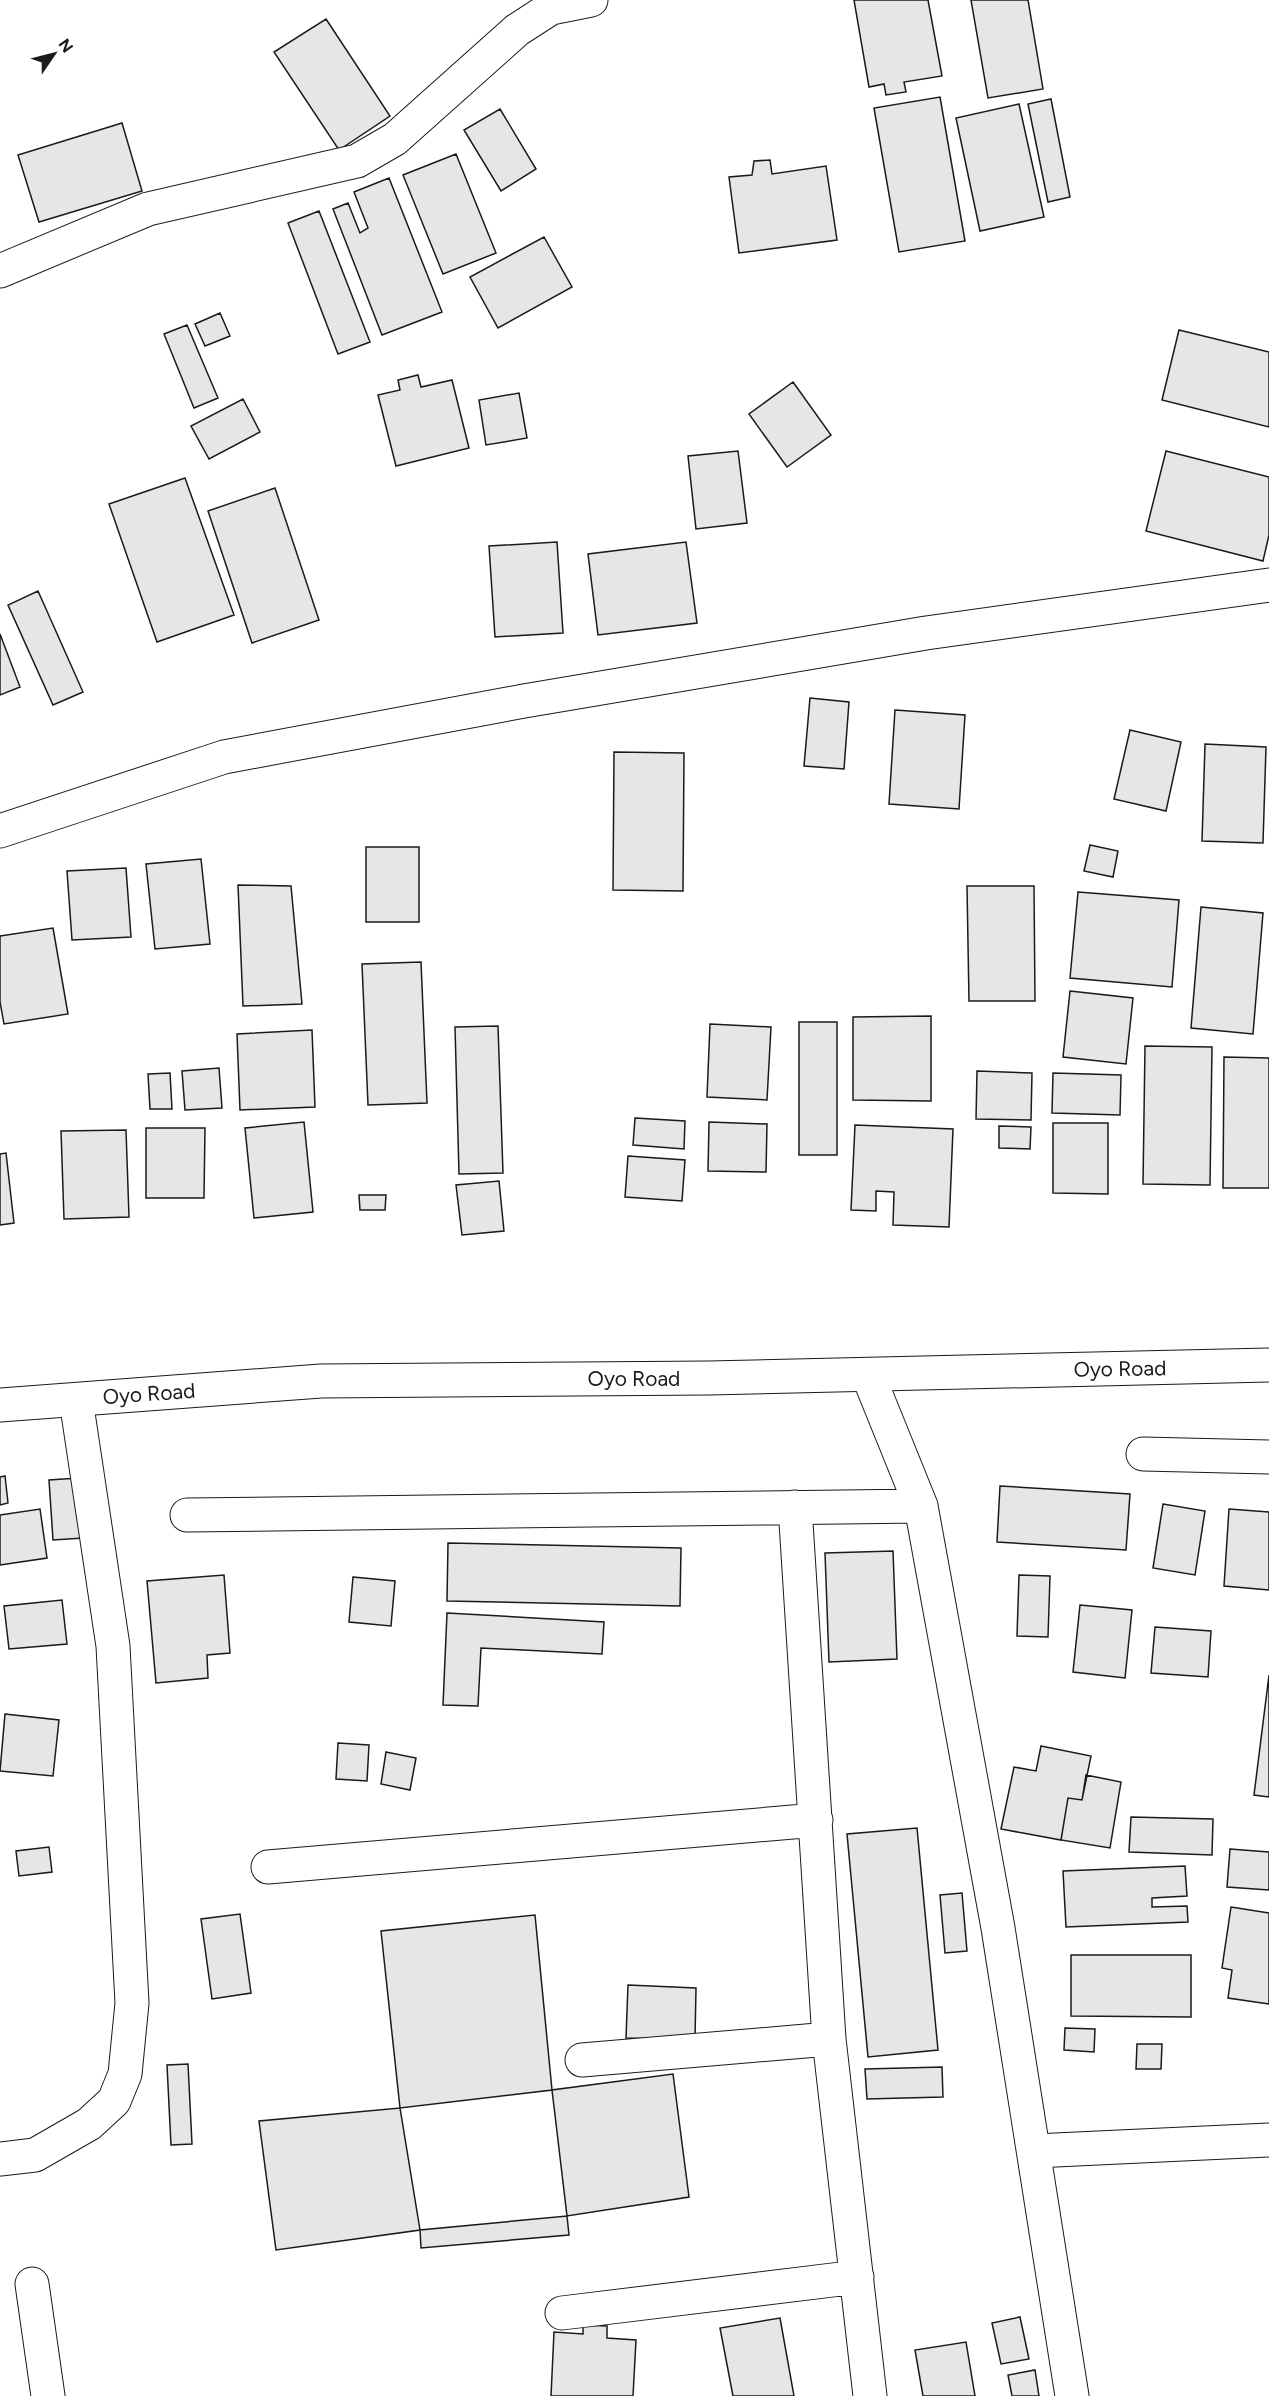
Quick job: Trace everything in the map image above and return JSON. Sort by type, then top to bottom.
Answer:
[{"type":"main road","points":[[0,271],[148,209],[357,161],[395,139],[517,30],[551,8],[591,0]]},
{"type":"main road","points":[[0,831],[235,754],[536,699],[926,633],[1269,585]]},
{"type":"main road","name":"Oyo Road","points":[[0,1405],[321,1381],[710,1378],[1269,1365]]},
{"type":"main road","points":[[868,1375],[921,1506],[998,1928],[1072,2396]]},
{"type":"main road","points":[[0,2159],[35,2155],[89,2124],[114,2101],[126,2074],[132,2003],[113,1646],[76,1400]]},
{"type":"main road","points":[[1143,1454],[1269,1457]]},
{"type":"main road","points":[[187,1515],[921,1506]]},
{"type":"main road","points":[[795,1507],[829,2040],[870,2396]]},
{"type":"main road","points":[[268,1867],[816,1820]]},
{"type":"main road","points":[[582,2060],[829,2040]]},
{"type":"main road","points":[[1034,2151],[1269,2140]]},
{"type":"main road","points":[[562,2313],[857,2277]]},
{"type":"main road","points":[[32,2284],[48,2396]]},
{"type":"building","points":[[854,0],[928,0],[942,76],[904,82],[906,92],[886,95],[884,84],[869,87]]},
{"type":"building","points":[[971,0],[1028,0],[1043,89],[988,98]]},
{"type":"building","points":[[326,19],[390,116],[339,150],[274,52]]},
{"type":"building","points":[[940,97],[965,241],[899,252],[874,108]]},
{"type":"building","points":[[1051,99],[1070,197],[1048,202],[1028,104]]},
{"type":"building","points":[[1019,104],[1044,217],[980,231],[956,118]]},
{"type":"building","points":[[500,109],[536,169],[501,191],[464,130]]},
{"type":"building","points":[[122,123],[142,191],[39,222],[18,155]]},
{"type":"building","points":[[456,154],[496,253],[443,274],[403,175]]},
{"type":"building","points":[[770,160],[772,174],[826,166],[837,240],[739,253],[729,177],[752,175],[754,161]]},
{"type":"building","points":[[389,178],[442,312],[382,335],[333,209],[348,203],[360,233],[368,228],[354,192]]},
{"type":"building","points":[[319,211],[370,342],[338,354],[288,223]]},
{"type":"building","points":[[544,237],[572,287],[498,328],[470,277]]},
{"type":"building","points":[[220,313],[230,336],[205,346],[195,324]]},
{"type":"building","points":[[187,325],[218,398],[194,408],[164,334]]},
{"type":"building","points":[[1179,330],[1269,352],[1269,427],[1162,400]]},
{"type":"building","points":[[418,375],[421,387],[452,380],[469,448],[396,466],[378,395],[400,390],[398,380]]},
{"type":"building","points":[[793,382],[831,435],[787,467],[749,414]]},
{"type":"building","points":[[519,393],[527,438],[486,445],[479,400]]},
{"type":"building","points":[[243,399],[260,432],[209,459],[191,426]]},
{"type":"building","points":[[738,451],[747,523],[696,529],[688,456]]},
{"type":"building","points":[[1166,451],[1269,477],[1269,535],[1263,561],[1146,531]]},
{"type":"building","points":[[185,478],[234,615],[157,642],[109,504]]},
{"type":"building","points":[[275,488],[319,620],[252,643],[208,511]]},
{"type":"building","points":[[557,542],[563,633],[495,637],[489,546]]},
{"type":"building","points":[[686,542],[697,623],[598,635],[588,554]]},
{"type":"building","points":[[38,591],[83,692],[53,705],[8,605]]},
{"type":"building","points":[[0,634],[20,687],[0,695]]},
{"type":"building","points":[[810,698],[849,702],[844,769],[804,766]]},
{"type":"building","points":[[895,710],[965,715],[959,809],[889,804]]},
{"type":"building","points":[[1130,730],[1181,742],[1166,811],[1114,799]]},
{"type":"building","points":[[1205,744],[1266,747],[1263,843],[1202,841]]},
{"type":"building","points":[[614,752],[684,753],[683,891],[613,890]]},
{"type":"building","points":[[1090,845],[1118,851],[1113,877],[1084,871]]},
{"type":"building","points":[[366,847],[419,847],[419,922],[366,922]]},
{"type":"building","points":[[201,859],[210,944],[155,949],[146,864]]},
{"type":"building","points":[[126,868],[131,937],[72,940],[67,871]]},
{"type":"building","points":[[238,885],[291,886],[302,1004],[243,1006]]},
{"type":"building","points":[[967,886],[1034,886],[1035,1001],[969,1001]]},
{"type":"building","points":[[1078,892],[1179,900],[1172,987],[1070,978]]},
{"type":"building","points":[[1201,907],[1263,913],[1253,1034],[1191,1028]]},
{"type":"building","points":[[53,928],[68,1014],[4,1024],[0,1002],[0,936]]},
{"type":"building","points":[[421,962],[427,1103],[368,1105],[362,964]]},
{"type":"building","points":[[1070,991],[1133,998],[1126,1064],[1063,1057]]},
{"type":"building","points":[[931,1016],[931,1101],[853,1100],[853,1017]]},
{"type":"building","points":[[799,1022],[837,1022],[837,1155],[799,1155]]},
{"type":"building","points":[[710,1024],[771,1027],[767,1100],[707,1097]]},
{"type":"building","points":[[498,1026],[503,1173],[459,1174],[455,1027]]},
{"type":"building","points":[[312,1030],[315,1107],[240,1110],[237,1034]]},
{"type":"building","points":[[1145,1046],[1212,1047],[1210,1185],[1143,1184]]},
{"type":"building","points":[[1224,1057],[1269,1058],[1269,1188],[1223,1188]]},
{"type":"building","points":[[219,1068],[222,1108],[185,1110],[182,1071]]},
{"type":"building","points":[[977,1071],[1032,1073],[1031,1120],[976,1119]]},
{"type":"building","points":[[170,1073],[172,1109],[150,1109],[148,1074]]},
{"type":"building","points":[[1053,1073],[1121,1075],[1120,1115],[1052,1113]]},
{"type":"building","points":[[635,1118],[685,1121],[684,1149],[633,1145]]},
{"type":"building","points":[[304,1122],[313,1212],[254,1218],[245,1128]]},
{"type":"building","points":[[709,1122],[767,1124],[766,1172],[708,1171]]},
{"type":"building","points":[[1053,1123],[1108,1123],[1108,1194],[1053,1193]]},
{"type":"building","points":[[855,1125],[953,1129],[949,1227],[893,1225],[894,1192],[876,1191],[876,1211],[851,1210]]},
{"type":"building","points":[[999,1126],[1031,1127],[1030,1149],[999,1148]]},
{"type":"building","points":[[146,1128],[205,1128],[204,1198],[146,1198]]},
{"type":"building","points":[[126,1130],[129,1217],[64,1219],[61,1131]]},
{"type":"building","points":[[6,1153],[14,1223],[0,1225],[0,1154]]},
{"type":"building","points":[[628,1156],[685,1160],[682,1201],[625,1197]]},
{"type":"building","points":[[499,1181],[504,1231],[462,1235],[456,1185]]},
{"type":"building","points":[[359,1195],[386,1195],[385,1210],[360,1210]]},
{"type":"building","points":[[5,1476],[8,1503],[0,1505],[0,1477]]},
{"type":"building","points":[[78,1478],[83,1538],[53,1540],[49,1480]]},
{"type":"building","points":[[1000,1486],[1130,1494],[1126,1550],[997,1542]]},
{"type":"building","points":[[1163,1504],[1205,1511],[1195,1575],[1153,1568]]},
{"type":"building","points":[[40,1509],[47,1558],[0,1565],[0,1515]]},
{"type":"building","points":[[1229,1509],[1269,1512],[1269,1590],[1224,1586]]},
{"type":"building","points":[[448,1543],[681,1548],[680,1606],[447,1601]]},
{"type":"building","points":[[893,1551],[897,1659],[829,1662],[825,1553]]},
{"type":"building","points":[[224,1575],[230,1653],[207,1655],[208,1678],[156,1683],[147,1581]]},
{"type":"building","points":[[1019,1575],[1050,1576],[1048,1637],[1017,1636]]},
{"type":"building","points":[[353,1577],[395,1581],[391,1626],[349,1622]]},
{"type":"building","points":[[62,1600],[67,1644],[9,1649],[4,1606]]},
{"type":"building","points":[[1080,1605],[1132,1610],[1125,1678],[1073,1672]]},
{"type":"building","points":[[447,1613],[604,1622],[602,1654],[481,1648],[478,1706],[443,1705]]},
{"type":"building","points":[[1155,1627],[1211,1631],[1208,1677],[1151,1673]]},
{"type":"building","points":[[1269,1675],[1269,1797],[1254,1795]]},
{"type":"building","points":[[5,1714],[59,1720],[53,1776],[0,1771]]},
{"type":"building","points":[[338,1743],[369,1745],[367,1781],[336,1779]]},
{"type":"building","points":[[1041,1746],[1091,1756],[1082,1800],[1068,1798],[1061,1840],[1001,1829],[1014,1767],[1036,1771]]},
{"type":"building","points":[[386,1752],[416,1758],[410,1790],[381,1784]]},
{"type":"building","points":[[1086,1775],[1121,1782],[1110,1848],[1061,1840],[1068,1798],[1082,1800]]},
{"type":"building","points":[[1131,1817],[1213,1819],[1212,1855],[1129,1852]]},
{"type":"building","points":[[917,1828],[938,2050],[868,2057],[847,1834]]},
{"type":"building","points":[[49,1847],[52,1872],[19,1876],[16,1851]]},
{"type":"building","points":[[1230,1849],[1269,1852],[1269,1890],[1227,1887]]},
{"type":"building","points":[[1185,1866],[1187,1896],[1152,1898],[1152,1907],[1187,1906],[1188,1922],[1066,1927],[1063,1871]]},
{"type":"building","points":[[962,1893],[967,1951],[945,1953],[940,1895]]},
{"type":"building","points":[[1231,1907],[1269,1913],[1269,2004],[1228,1998],[1232,1970],[1222,1968]]},
{"type":"building","points":[[240,1914],[251,1993],[212,1999],[201,1919]]},
{"type":"building","points":[[535,1915],[552,2090],[400,2108],[381,1931]]},
{"type":"building","points":[[1071,1955],[1191,1955],[1191,2017],[1071,2016]]},
{"type":"building","points":[[628,1985],[696,1988],[695,2040],[626,2038]]},
{"type":"building","points":[[1065,2028],[1095,2029],[1094,2052],[1064,2050]]},
{"type":"building","points":[[1137,2044],[1162,2044],[1161,2069],[1136,2069]]},
{"type":"building","points":[[188,2064],[192,2144],[171,2145],[167,2065]]},
{"type":"building","points":[[942,2067],[943,2097],[867,2099],[865,2069]]},
{"type":"building","points":[[673,2074],[689,2197],[567,2216],[552,2090]]},
{"type":"building","points":[[400,2108],[420,2230],[276,2250],[259,2121]]},
{"type":"building","points":[[567,2216],[569,2235],[421,2248],[420,2230]]},
{"type":"building","points":[[1020,2317],[1029,2359],[1001,2364],[992,2323]]},
{"type":"building","points":[[780,2318],[794,2396],[733,2396],[720,2328]]},
{"type":"building","points":[[583,2325],[607,2326],[607,2338],[636,2340],[633,2396],[551,2396],[554,2332],[583,2334]]},
{"type":"building","points":[[966,2342],[975,2396],[923,2396],[915,2350]]},
{"type":"building","points":[[1035,2370],[1039,2396],[1012,2396],[1008,2375]]}]
